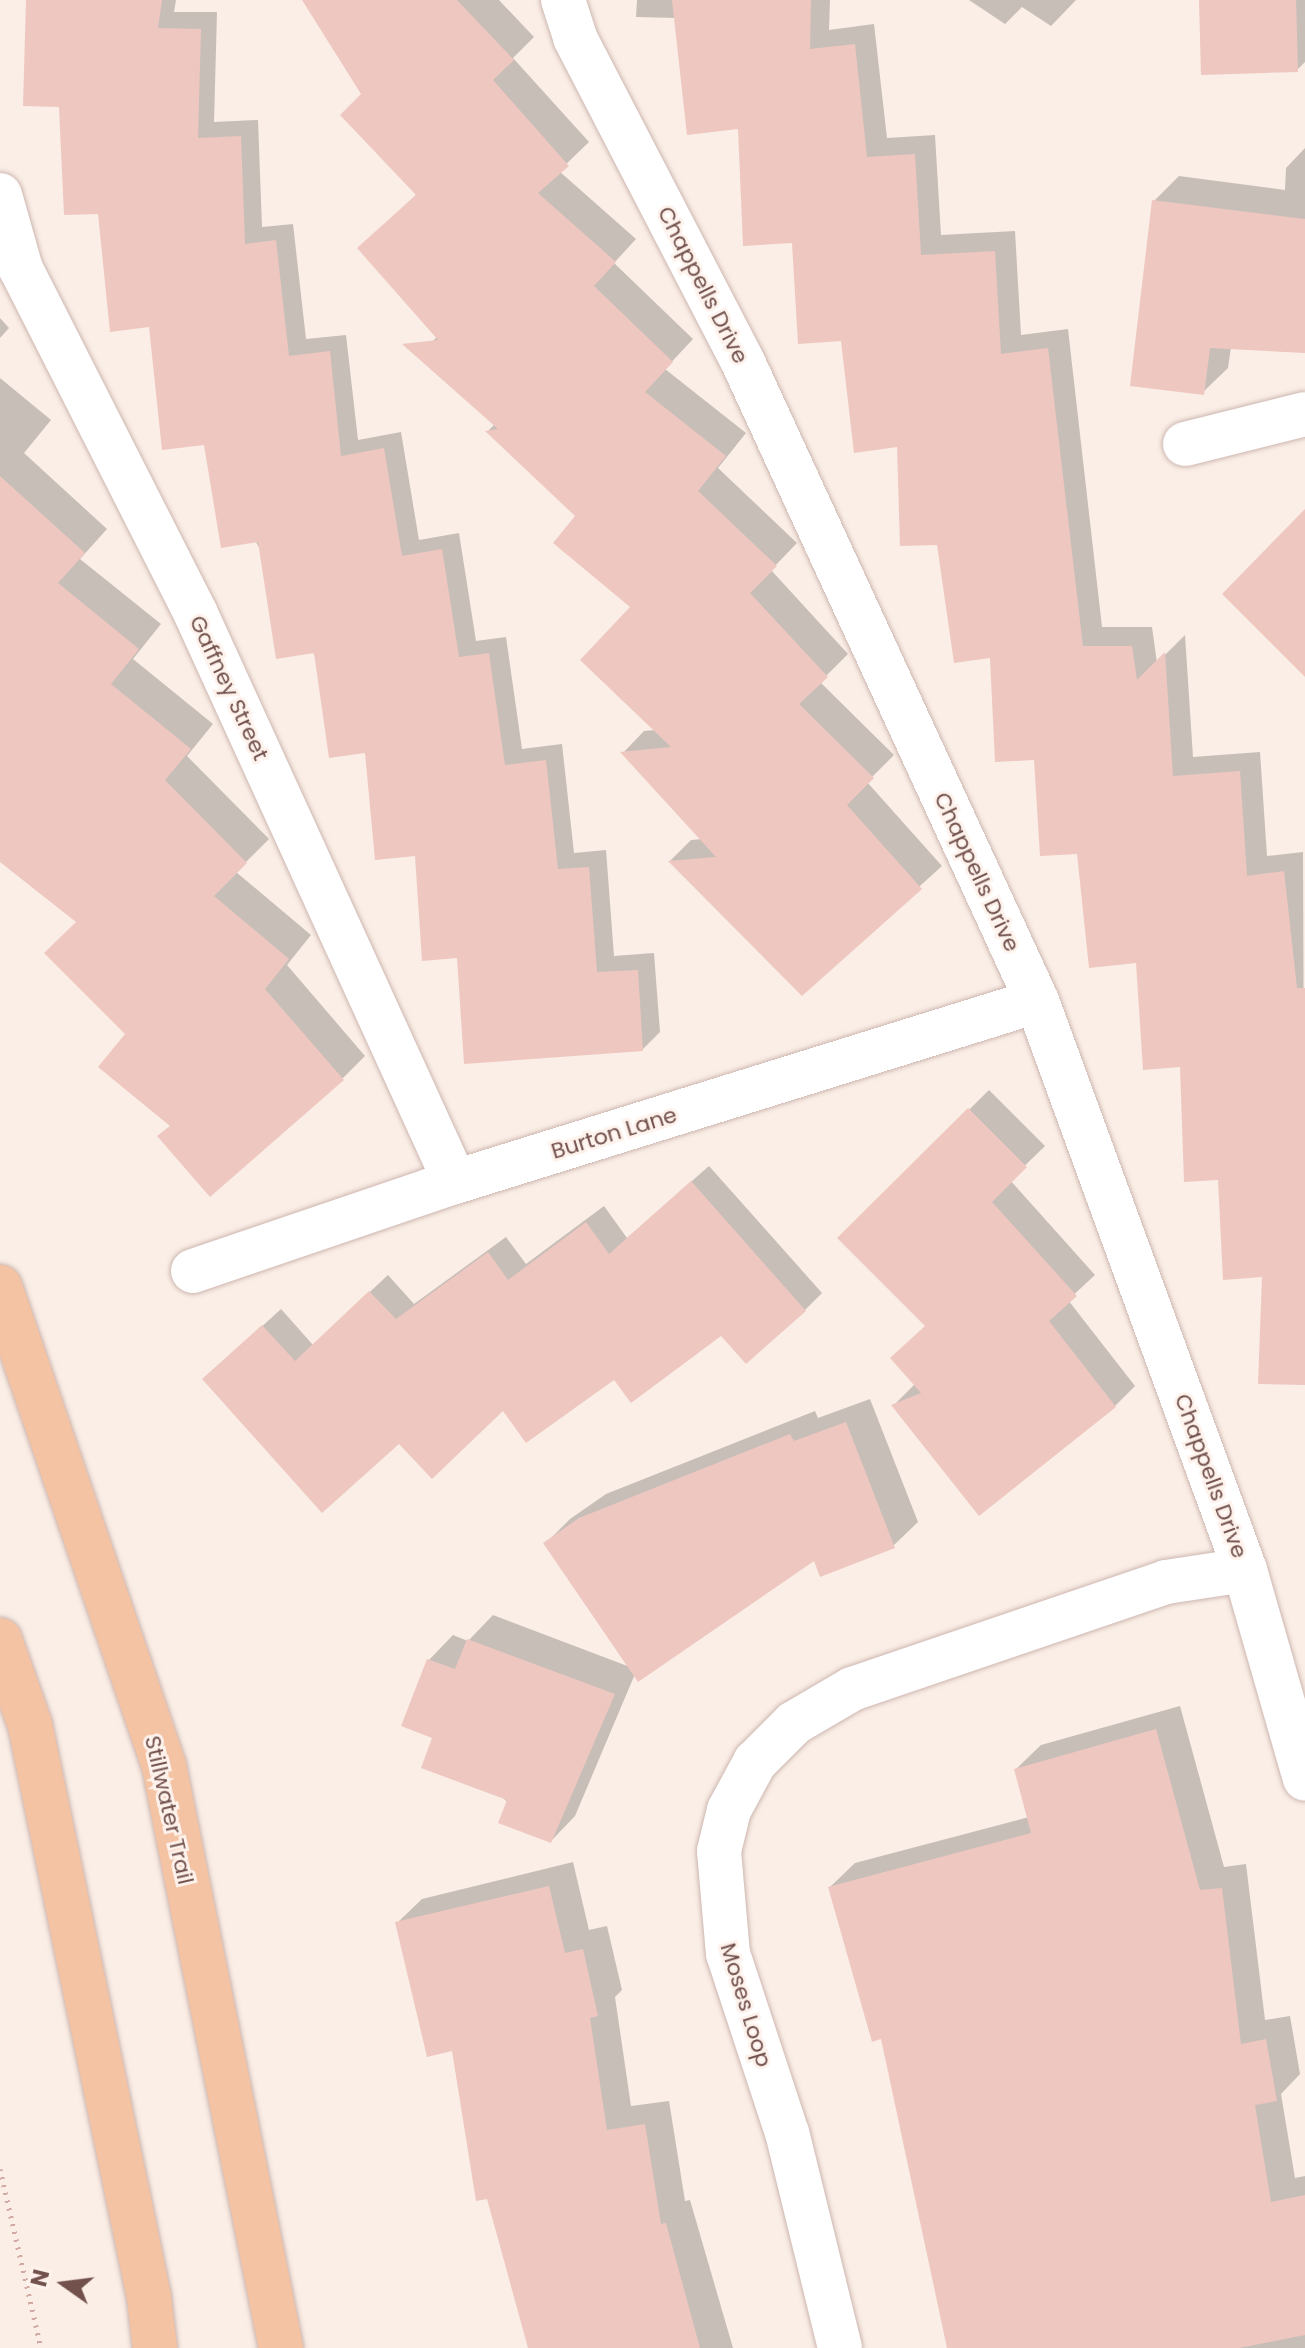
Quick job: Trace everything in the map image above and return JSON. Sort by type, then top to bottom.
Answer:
[{"type":"main road","name":"Stillwater Trail","points":[[0,1287],[164,1766],[281,2348]]},
{"type":"main road","points":[[0,1640],[30,1725],[149,2297],[155,2348]]},
{"type":"street","name":"Chappells Drive","points":[[563,0],[575,38],[742,360],[1037,1001],[1245,1570],[1305,1779]]},
{"type":"street","name":"Gaffney Street","points":[[0,195],[21,269],[195,612],[455,1182]]},
{"type":"street","points":[[1185,444],[1305,414]]},
{"type":"street","name":"Burton Lane","points":[[193,1271],[455,1182],[1037,1001]]},
{"type":"street","name":"Moses Loop","points":[[840,2348],[787,2133],[728,1954],[719,1851],[729,1810],[755,1762],[794,1723],[852,1689],[1166,1582],[1245,1570]]},
{"type":"path","points":[[0,2169],[41,2348]]},
{"type":"building","points":[[26,0],[162,0],[158,28],[201,29],[198,138],[241,136],[245,244],[276,240],[289,356],[330,351],[341,456],[384,448],[402,556],[442,549],[459,657],[489,653],[505,765],[546,760],[558,869],[589,867],[597,972],[638,970],[643,1051],[464,1064],[457,958],[422,961],[415,856],[375,860],[365,753],[329,758],[314,653],[276,659],[258,542],[221,548],[204,445],[162,450],[149,327],[110,332],[98,214],[64,215],[59,107],[23,106]]},
{"type":"building","points":[[302,0],[457,0],[514,60],[493,80],[569,166],[538,193],[616,262],[594,286],[673,362],[645,392],[726,456],[698,491],[777,566],[750,593],[828,677],[799,704],[874,778],[847,805],[922,889],[802,996],[668,861],[716,857],[620,752],[671,747],[580,660],[630,607],[553,543],[575,516],[485,431],[498,429],[402,344],[438,340],[357,248],[416,195],[340,115],[361,94]]},
{"type":"building","points":[[672,0],[811,0],[810,49],[855,44],[867,157],[915,154],[921,255],[995,251],[1001,354],[1048,348],[1083,646],[1132,646],[1137,680],[1165,652],[1173,776],[1240,771],[1247,876],[1284,871],[1297,988],[1305,988],[1305,1385],[1258,1384],[1262,1277],[1223,1280],[1218,1180],[1184,1182],[1180,1067],[1143,1070],[1136,963],[1089,968],[1077,854],[1040,856],[1034,760],[995,762],[990,658],[954,663],[937,545],[900,546],[897,447],[854,453],[841,341],[798,344],[792,243],[743,246],[738,129],[687,135]]},
{"type":"building","points":[[1199,0],[1296,0],[1298,72],[1201,75]]},
{"type":"building","points":[[1152,200],[1305,219],[1305,353],[1210,348],[1204,395],[1130,386]]},
{"type":"building","points":[[0,476],[85,553],[58,583],[139,649],[111,684],[191,749],[165,780],[247,863],[214,896],[289,959],[265,989],[344,1080],[210,1197],[157,1136],[170,1126],[98,1067],[125,1034],[44,953],[76,922],[0,862]]},
{"type":"building","points":[[1305,509],[1305,677],[1222,594]]},
{"type":"building","points":[[968,1108],[1027,1167],[992,1202],[1077,1296],[1049,1321],[1116,1407],[979,1516],[891,1405],[921,1393],[890,1358],[925,1326],[837,1238]]},
{"type":"building","points":[[691,1181],[806,1311],[746,1364],[721,1336],[631,1403],[614,1380],[526,1443],[503,1411],[432,1479],[399,1444],[322,1513],[202,1379],[262,1325],[295,1361],[369,1291],[396,1319],[488,1252],[508,1280],[586,1222],[609,1254]]},
{"type":"building","points":[[846,1422],[895,1548],[820,1577],[814,1561],[638,1682],[543,1543],[579,1518],[790,1434],[794,1441]]},
{"type":"building","points":[[467,1639],[615,1694],[551,1843],[498,1823],[507,1800],[421,1768],[432,1738],[401,1726],[427,1659],[455,1669]]},
{"type":"building","points":[[1156,1729],[1200,1890],[1222,1888],[1241,2044],[1266,2039],[1277,2101],[1255,2105],[1271,2202],[1305,2195],[1305,2335],[1239,2348],[947,2348],[881,2039],[872,2042],[828,1887],[1031,1833],[1014,1769]]},
{"type":"building","points":[[549,1886],[565,1953],[583,1949],[598,2016],[590,2018],[607,2130],[645,2124],[661,2224],[666,2223],[700,2348],[528,2348],[487,2199],[476,2201],[452,2051],[427,2057],[395,1922]]}]
